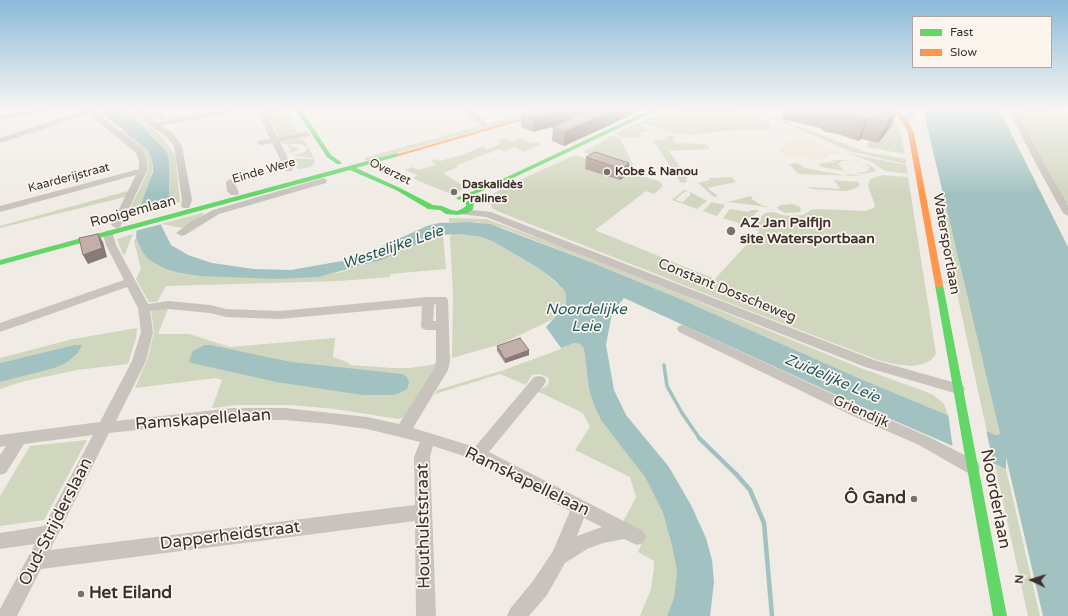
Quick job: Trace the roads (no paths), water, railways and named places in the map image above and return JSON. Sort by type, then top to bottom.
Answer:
[{"type":"main road","points":[[313,138],[328,166],[351,168]]},
{"type":"main road","points":[[314,138],[329,156],[339,163]]},
{"type":"main road","name":"Einde Were","points":[[186,206],[430,138]]},
{"type":"main road","name":"Einde Were","points":[[204,207],[458,138]]},
{"type":"main road","points":[[449,201],[496,184],[594,138]]},
{"type":"main road","name":"Watersportlaan","points":[[912,138],[958,389]]},
{"type":"main road","name":"Overzet","points":[[339,163],[431,207],[449,201],[471,203]]},
{"type":"main road","points":[[462,212],[469,209],[471,203],[484,195],[496,184]]},
{"type":"main road","name":"Overzet","points":[[449,201],[449,212],[462,212]]},
{"type":"main road","name":"Rooigemlaan","points":[[166,214],[186,206]]},
{"type":"main road","name":"Rooigemlaan","points":[[0,263],[166,214],[204,207]]},
{"type":"main road","name":"Rooigemlaan","points":[[0,257],[113,229]]},
{"type":"main road","name":"Noorderlaan","points":[[958,389],[1000,616]]},
{"type":"street","points":[[122,138],[140,152],[143,171],[113,229],[108,235],[110,245],[144,308],[169,305],[246,315],[280,316],[428,301],[427,326],[442,325],[443,361],[441,370],[403,431]]},
{"type":"street","points":[[172,138],[178,146],[186,206]]},
{"type":"street","points":[[261,143],[286,138]]},
{"type":"street","points":[[1028,138],[1066,208]]},
{"type":"street","points":[[275,140],[289,169]]},
{"type":"street","name":"Kaarderijstraat","points":[[0,209],[143,171]]},
{"type":"street","name":"Einde Were","points":[[293,190],[301,181]]},
{"type":"street","name":"Einde Were","points":[[181,233],[216,212],[323,181]]},
{"type":"street","points":[[230,182],[234,193]]},
{"type":"street","name":"Constant Dosscheweg","points":[[471,203],[481,207],[488,214]]},
{"type":"street","points":[[204,207],[216,212]]},
{"type":"street","name":"Constant Dosscheweg","points":[[462,212],[488,214],[870,364],[958,389]]},
{"type":"street","points":[[0,328],[129,282]]},
{"type":"street","name":"Oud-Strijderslaan","points":[[7,616],[104,428],[135,372],[147,332],[144,308]]},
{"type":"street","name":"Griendijk","points":[[683,329],[860,413],[924,440],[972,464]]},
{"type":"street","points":[[478,454],[539,381]]},
{"type":"street","name":"Ramskapellelaan","points":[[0,441],[233,414],[285,414],[330,418],[403,431],[430,438],[478,454],[631,534],[603,535],[581,543],[559,557]]},
{"type":"street","name":"Houthulststraat","points":[[426,616],[422,457],[430,438]]},
{"type":"street","points":[[0,468],[19,439]]},
{"type":"street","points":[[517,616],[540,588],[559,557],[580,508]]},
{"type":"street","name":"Dapperheidstraat","points":[[36,561],[424,512]]},
{"type":"street","points":[[0,541],[50,534]]},
{"type":"water","points":[[133,138],[153,138],[167,152],[169,162],[169,205],[161,225],[171,245],[188,255],[212,263],[254,269],[291,270],[342,261],[369,252],[427,226],[439,223],[469,222],[490,224],[593,263],[678,298],[863,380],[996,435],[1000,434],[930,138],[1013,138],[1068,247],[1068,616],[1043,616],[1006,457],[1006,469],[865,408],[624,298],[612,313],[606,345],[614,390],[626,415],[669,467],[691,505],[706,538],[712,560],[714,582],[710,616],[667,616],[674,598],[677,571],[663,513],[645,477],[601,420],[589,389],[584,349],[580,344],[574,343],[561,348],[546,327],[562,310],[566,303],[566,295],[564,290],[555,281],[540,269],[494,242],[481,237],[462,234],[438,235],[382,260],[318,277],[276,279],[199,276],[165,269],[148,259],[142,251],[136,238],[138,213],[153,172],[153,165],[149,151]]},
{"type":"water","points":[[74,345],[82,345],[78,353],[66,363],[54,368],[0,382],[0,363]]},
{"type":"water","points":[[204,345],[211,345],[292,362],[402,374],[407,377],[409,383],[407,389],[397,394],[363,395],[276,382],[192,363],[189,361],[193,351]]},
{"type":"waterway","points":[[664,365],[667,386],[682,413],[700,439]]},
{"type":"waterway","points":[[700,439],[750,490],[764,523],[772,616]]},
{"type":"place","name":"Kobe & Nanou","points":[[607,172]]},
{"type":"place","name":"Daskalidès Pralines","points":[[454,192]]},
{"type":"place","name":"AZ Jan Palfijn site Watersportbaan","points":[[731,231]]},
{"type":"place","name":"Ô Gand","points":[[914,499]]},
{"type":"place","name":"Het Eiland","points":[[81,594]]},
{"type":"water label","name":"Westelijke Leie","points":[[393,248]]},
{"type":"water label","name":"Noordelijke Leie","points":[[586,318]]},
{"type":"water label","name":"Zuidelijke Leie","points":[[832,379]]}]
